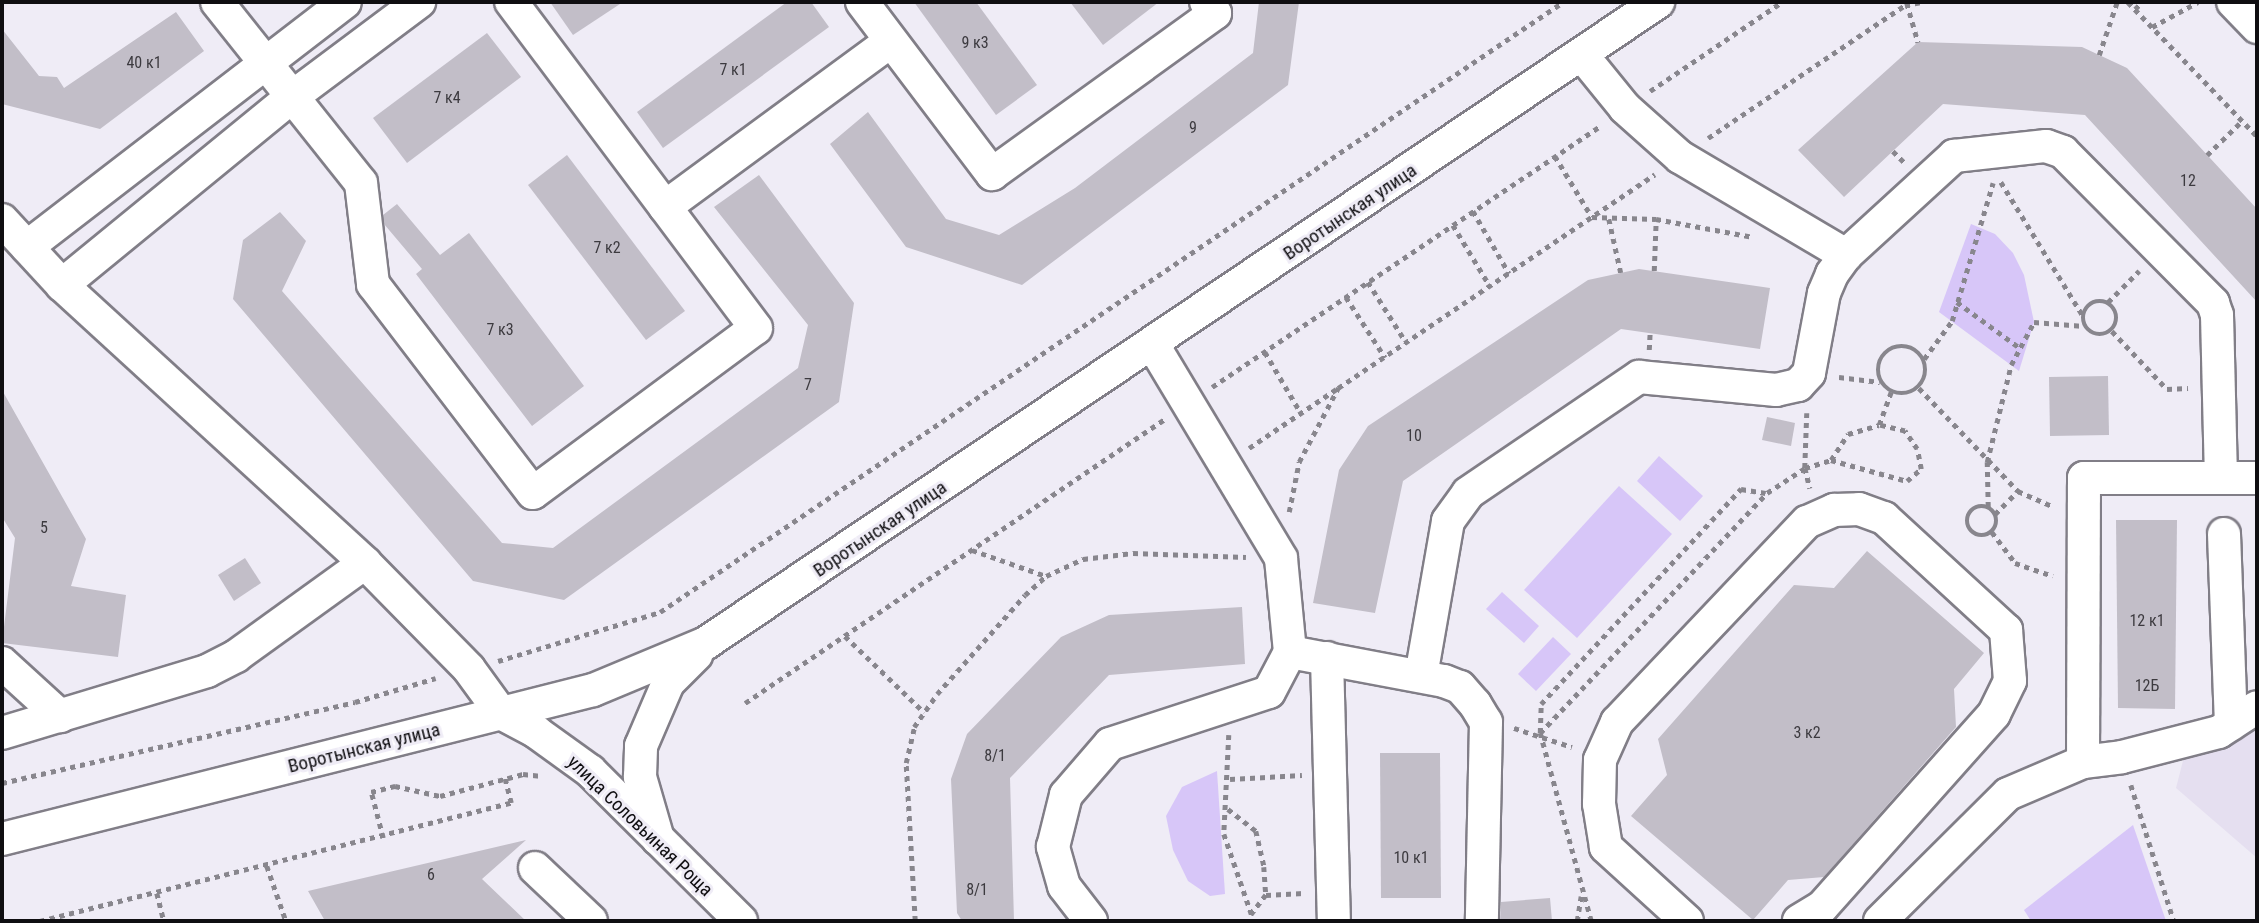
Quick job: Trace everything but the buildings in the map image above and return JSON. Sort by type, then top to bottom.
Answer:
[{"type":"street","points":[[217,2],[361,183],[373,284],[533,493],[757,328],[511,2]]},
{"type":"street","points":[[27,247],[345,2]]},
{"type":"street","points":[[62,285],[292,97],[419,2]]},
{"type":"street","points":[[862,2],[992,174],[1215,13],[1206,2]]},
{"type":"street","name":"Воротынская улица","points":[[2,839],[593,690],[706,643],[1153,345],[1658,2]]},
{"type":"street","points":[[2233,2],[2257,27]]},
{"type":"street","points":[[665,207],[891,41]]},
{"type":"street","points":[[1582,55],[1625,108],[1680,157],[1846,255]]},
{"type":"street","points":[[1420,676],[1448,521],[1468,493],[1639,377],[1776,390],[1798,385],[1809,373],[1824,293],[1846,255],[1943,161],[2006,148],[2046,146],[2077,163],[2213,303],[2219,387],[2221,478]]},
{"type":"street","points":[[2,220],[62,285],[365,564],[469,669],[501,713]]},
{"type":"street","points":[[1091,921],[1064,886],[1053,846],[1066,795],[1110,744],[1269,692],[1290,652],[1281,558],[1227,463],[1153,345]]},
{"type":"street","points":[[2083,762],[2084,478],[2257,478]]},
{"type":"street","points":[[1687,921],[1606,847],[1600,804],[1600,760],[1616,722],[1807,522],[1835,510],[1859,509],[1884,518],[2006,630],[2010,681],[1994,714],[1819,916]]},
{"type":"street","points":[[2224,534],[2231,724]]},
{"type":"street","points":[[2,733],[207,671],[236,656],[365,564]]},
{"type":"street","points":[[660,844],[640,776],[641,746],[668,683],[706,643]]},
{"type":"street","points":[[1290,652],[1420,676],[1460,687],[1486,722],[1482,921]]},
{"type":"street","points":[[1327,658],[1334,921]]},
{"type":"street","points":[[2,663],[60,716]]},
{"type":"street","points":[[1880,921],[2008,794],[2083,762],[2122,757],[2219,732],[2257,707]]},
{"type":"street","name":"улица Соловьиная Роща","points":[[501,713],[536,732],[590,771],[660,844],[741,921]]},
{"type":"street","points":[[535,869],[591,921]]},
{"type":"path","points":[[2,783],[355,702],[660,612],[1563,2]]},
{"type":"path","points":[[745,704],[1783,2]]},
{"type":"path","points":[[1227,463],[1906,3],[1922,2]]},
{"type":"path","points":[[2098,55],[2117,2]]},
{"type":"path","points":[[2128,2],[2257,136]]},
{"type":"path","points":[[2135,9],[2142,2]]},
{"type":"path","points":[[2152,27],[2198,2]]},
{"type":"path","points":[[1906,3],[1918,42]]},
{"type":"path","points":[[2207,155],[2242,121]]},
{"type":"path","points":[[1555,156],[1592,217]]},
{"type":"path","points":[[1924,359],[1952,321],[1996,174],[2083,316],[2084,326]]},
{"type":"path","points":[[1473,211],[1509,273]]},
{"type":"path","points":[[1592,217],[1657,219],[1760,238]]},
{"type":"path","points":[[1609,219],[1621,273]]},
{"type":"path","points":[[1654,271],[1657,219]]},
{"type":"path","points":[[1453,225],[1490,286]]},
{"type":"path","points":[[2108,302],[2161,249]]},
{"type":"path","points":[[1368,282],[1406,342]]},
{"type":"path","points":[[1346,297],[1385,357]]},
{"type":"path","points":[[2083,316],[2097,301],[2108,302]]},
{"type":"path","points":[[1957,302],[2020,348]]},
{"type":"path","points":[[1995,514],[1988,507],[1987,462],[2011,365],[2020,348],[2034,322],[2084,326],[2103,336],[2112,331],[2117,321],[2108,302]]},
{"type":"path","points":[[2112,331],[2167,389],[2219,387]]},
{"type":"path","points":[[1898,346],[1913,348],[1924,359],[1926,374],[1919,388],[1906,395],[1891,392],[1880,382],[1878,367],[1884,353],[1898,346]]},
{"type":"path","points":[[1265,352],[1301,413]]},
{"type":"path","points":[[915,921],[906,763],[914,727],[924,712],[1046,576],[1083,559],[1133,553],[1281,558],[1299,462],[1338,388]]},
{"type":"path","points":[[1919,388],[1987,462],[2018,491],[2084,521]]},
{"type":"path","points":[[1831,460],[1907,481],[1921,469],[1917,449],[1905,431],[1879,425]]},
{"type":"path","points":[[1540,733],[1541,704],[1741,489],[1767,493]]},
{"type":"path","points":[[2018,491],[1995,514],[1992,532],[2015,563],[2084,587]]},
{"type":"path","points":[[1988,507],[1971,510],[1967,519],[1975,534],[1992,532]]},
{"type":"path","points":[[971,550],[1046,576]]},
{"type":"path","points":[[845,636],[924,712]]},
{"type":"path","points":[[1228,705],[1230,779],[1224,834],[1254,921]]},
{"type":"path","points":[[1486,722],[1540,733],[1600,760]]},
{"type":"path","points":[[2122,757],[2174,921]]},
{"type":"path","points":[[1230,779],[1330,774]]},
{"type":"path","points":[[383,838],[371,792],[395,786],[440,796],[505,779],[542,776],[552,783]]},
{"type":"path","points":[[40,921],[383,838],[511,803],[505,779]]},
{"type":"path","points":[[1227,809],[1256,831],[1266,895],[1251,915]]},
{"type":"path","points":[[267,866],[286,921]]},
{"type":"path","points":[[1577,921],[1582,891],[1591,921]]},
{"type":"path","points":[[157,893],[163,921]]},
{"type":"shaded area","points":[[1971,224],[1995,234],[2013,253],[2024,275],[2034,322],[2019,371],[1939,312]]},
{"type":"shaded area","points":[[1659,456],[1703,496],[1680,521],[1637,481]]},
{"type":"shaded area","points":[[1619,486],[1672,534],[1577,638],[1524,590]]},
{"type":"shaded area","points":[[1502,592],[1539,626],[1524,643],[1486,609]]},
{"type":"shaded area","points":[[1553,637],[1571,654],[1536,691],[1518,674]]},
{"type":"shaded area","points":[[2257,724],[2257,858],[2176,788],[2185,753]]},
{"type":"shaded area","points":[[1217,771],[1225,894],[1210,896],[1188,881],[1173,850],[1166,816],[1182,787]]},
{"type":"shaded area","points":[[2133,825],[2166,921],[2031,921],[2024,910]]}]
